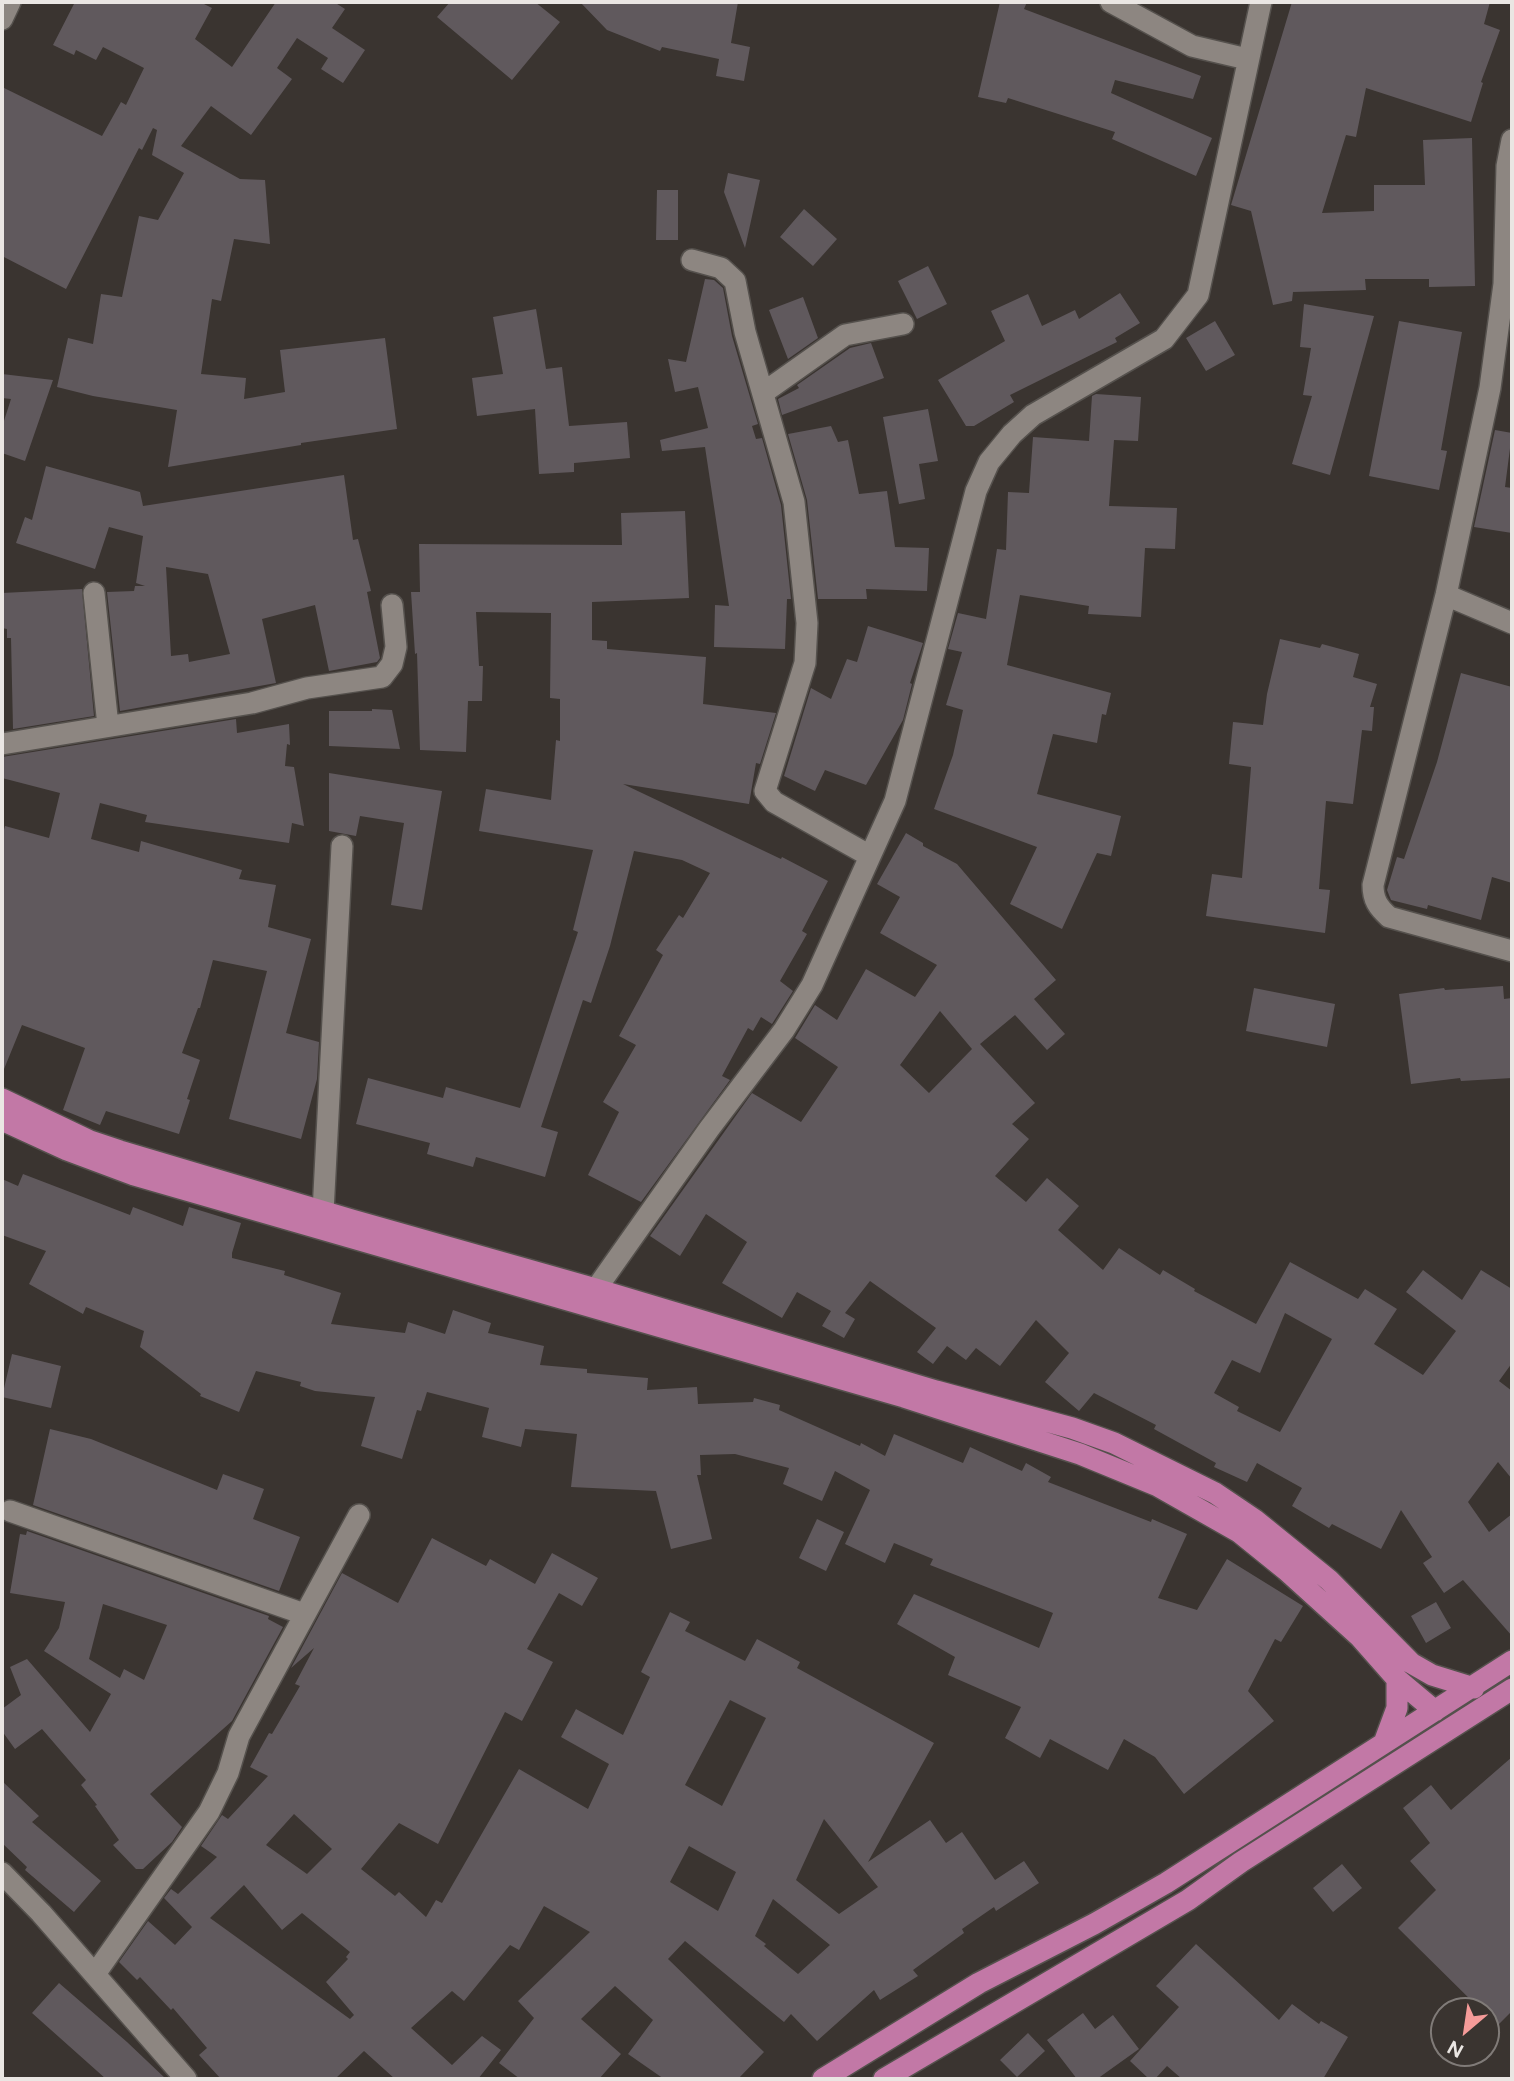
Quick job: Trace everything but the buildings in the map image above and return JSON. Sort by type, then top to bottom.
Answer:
[{"type":"main road","points":[[2,1099],[90,1141],[323,1212],[596,1289],[936,1391],[1072,1428],[1114,1443],[1215,1493],[1255,1520],[1329,1580],[1411,1663],[1432,1675],[1474,1688]]},
{"type":"main road","points":[[2,1120],[66,1150],[134,1175],[904,1397],[1080,1454],[1158,1486],[1239,1532],[1286,1570],[1360,1637],[1397,1679],[1435,1711]]},
{"type":"main road","points":[[823,2079],[979,1983],[1094,1924],[1166,1883],[1474,1688],[1512,1661]]},
{"type":"main road","points":[[1384,1743],[1397,1708],[1397,1679]]},
{"type":"main road","points":[[884,2079],[1188,1900],[1241,1862],[1512,1689]]},
{"type":"main road","points":[[979,1983],[996,2012]]},
{"type":"street","points":[[2,19],[10,2]]},
{"type":"street","points":[[1111,2],[1192,46],[1247,59]]},
{"type":"street","points":[[596,1289],[709,1129],[784,1030],[812,985],[895,801],[976,491],[989,462],[1012,434],[1033,415],[1164,339],[1198,295],[1261,2]]},
{"type":"street","points":[[1512,140],[1507,166],[1504,284],[1490,388],[1446,595],[1373,885],[1376,903],[1390,917],[1512,951]]},
{"type":"street","points":[[692,260],[721,268],[735,281],[745,332],[794,502],[807,623],[805,663],[765,790],[774,802],[870,856]]},
{"type":"street","points":[[763,393],[845,335],[903,324]]},
{"type":"street","points":[[94,593],[108,726]]},
{"type":"street","points":[[1446,595],[1512,623]]},
{"type":"street","points":[[2,744],[252,703],[307,688],[382,677],[392,664],[396,647],[392,605]]},
{"type":"street","points":[[323,1212],[342,846]]},
{"type":"street","points":[[10,1511],[304,1614]]},
{"type":"street","points":[[94,1974],[209,1812],[228,1773],[239,1736],[359,1515]]},
{"type":"street","points":[[2,1873],[41,1913],[186,2079]]}]
